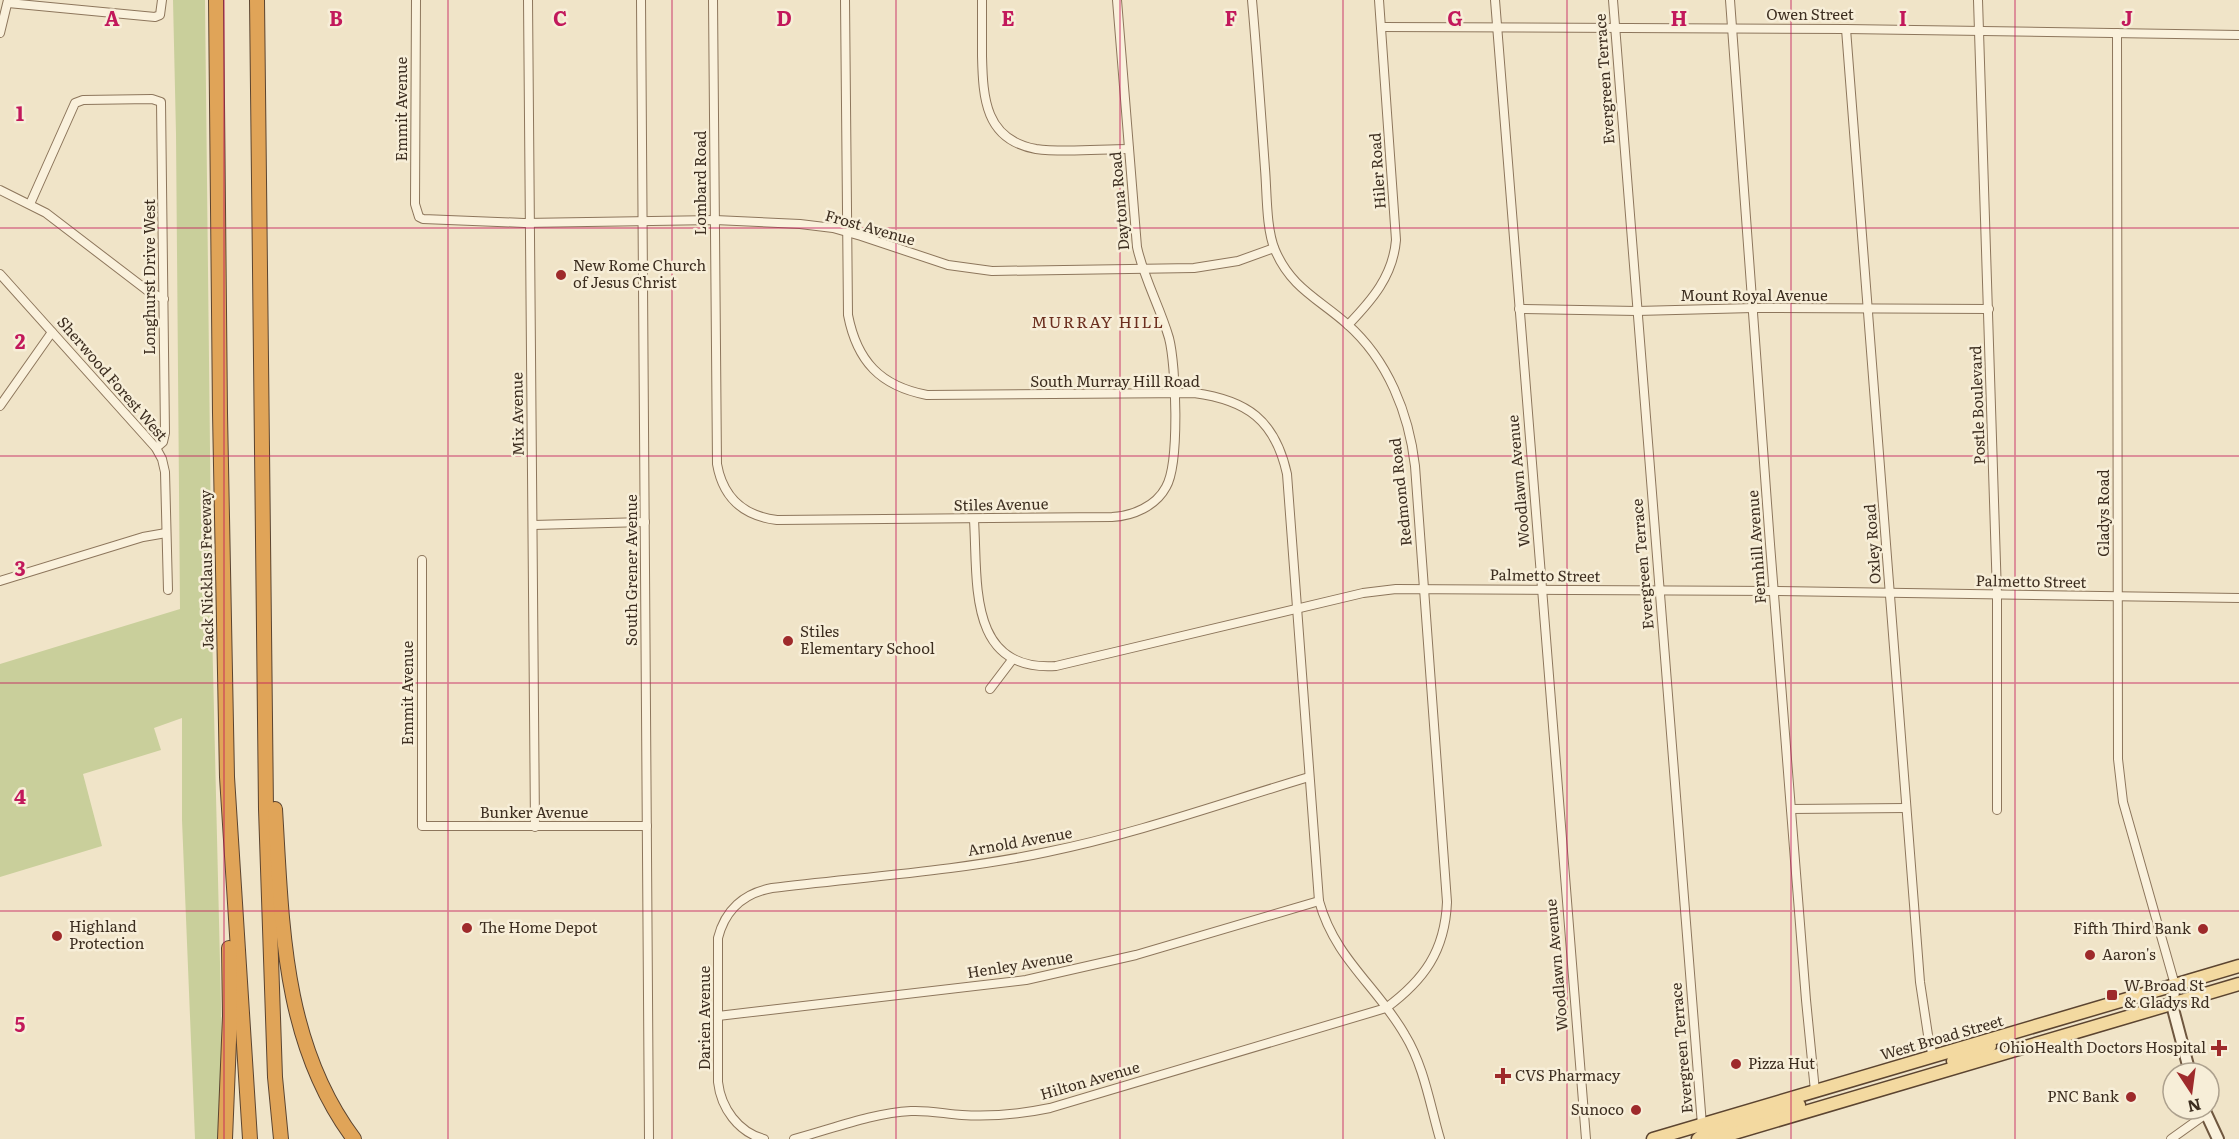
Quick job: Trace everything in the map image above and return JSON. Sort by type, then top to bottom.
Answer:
[{"type":"highway","name":"Jack Nicklaus Freeway","points":[[216,0],[220,414],[227,777],[249,1139]]},
{"type":"highway","points":[[257,0],[266,809],[275,1077],[281,1139]]},
{"type":"highway","points":[[264,635],[283,943],[291,996],[309,1055],[323,1087],[354,1139]]},
{"type":"highway","points":[[225,1139],[230,1016],[227,777]]},
{"type":"main road","name":"West Broad Street","points":[[1653,1139],[2239,966]]},
{"type":"main road","points":[[1714,1139],[2239,984]]},
{"type":"main road","points":[[1926,1077],[1928,1071],[1933,1067],[2036,1032],[2055,1020]]},
{"type":"main road","points":[[1698,1139],[1704,1134],[1803,1103],[1815,1091]]},
{"type":"street","points":[[0,33],[8,2],[151,17],[159,15],[162,0]]},
{"type":"street","name":"Emmit Avenue","points":[[416,0],[415,204],[419,217]]},
{"type":"street","name":"Mix Avenue","points":[[528,0],[535,827]]},
{"type":"street","name":"South Grener Avenue","points":[[640,0],[649,1139]]},
{"type":"street","name":"Lombard Road","points":[[713,0],[716,458],[723,485],[736,504]]},
{"type":"street","name":"South Murray Hill Road","points":[[845,0],[848,315],[857,347],[872,368],[897,386],[927,395],[1207,395],[1238,403],[1257,415],[1271,432],[1281,452],[1287,474],[1319,901],[1336,944],[1386,1008],[1405,1035],[1416,1056],[1440,1139]]},
{"type":"street","points":[[982,0],[984,98],[990,118],[998,128],[1017,142],[1038,149],[1129,149]]},
{"type":"street","name":"Daytona Road","points":[[1117,0],[1137,247],[1142,270],[1169,339],[1174,394]]},
{"type":"street","name":"Redmond Road","points":[[1252,0],[1266,186],[1274,249],[1294,282],[1348,325],[1384,370],[1394,388],[1406,421],[1414,459],[1447,914],[1440,943],[1430,963],[1413,987],[1386,1008]]},
{"type":"street","name":"Hiler Road","points":[[1348,325],[1371,301],[1389,273],[1395,258],[1396,240],[1379,0]]},
{"type":"street","name":"Woodlawn Avenue","points":[[1495,0],[1586,1139]]},
{"type":"street","name":"Evergreen Terrace","points":[[1613,0],[1702,1125]]},
{"type":"street","name":"Fernhill Avenue","points":[[1730,0],[1741,170],[1815,1091]]},
{"type":"street","name":"Postle Boulevard","points":[[1978,0],[1997,595],[1997,810]]},
{"type":"street","name":"Owen Street","points":[[1382,27],[1846,29],[2239,35]]},
{"type":"street","name":"Oxley Road","points":[[1846,29],[1920,982],[1933,1057]]},
{"type":"street","name":"Gladys Road","points":[[2117,33],[2118,759],[2121,791],[2175,985]]},
{"type":"street","name":"Longhurst Drive West","points":[[30,204],[75,103],[83,100],[152,99],[161,102],[165,434],[163,442],[156,448]]},
{"type":"street","points":[[0,190],[46,213],[148,291],[164,299]]},
{"type":"street","name":"Frost Avenue","points":[[419,217],[427,220],[530,223],[715,220],[800,224],[833,228],[948,265],[970,269],[1023,272],[1178,270],[1216,266],[1274,249]]},
{"type":"street","name":"Sherwood Forest West","points":[[0,274],[156,448],[162,459],[165,472],[168,590]]},
{"type":"street","name":"Mount Royal Avenue","points":[[1520,309],[1637,311],[1753,308],[1989,309]]},
{"type":"street","points":[[0,406],[52,332]]},
{"type":"street","name":"Stiles Avenue","points":[[736,504],[752,514],[777,520],[1119,517],[1138,512],[1150,505],[1166,488],[1171,477],[1174,394]]},
{"type":"street","points":[[974,520],[979,598],[984,625],[999,648],[1012,660],[990,689]]},
{"type":"street","points":[[533,525],[645,522]]},
{"type":"street","points":[[0,579],[143,537],[165,533]]},
{"type":"street","name":"Emmit Avenue","points":[[422,560],[422,826]]},
{"type":"street","name":"Palmetto Street","points":[[1012,660],[1028,665],[1056,666],[1363,593],[1424,588],[2239,598]]},
{"type":"street","name":"Arnold Avenue","points":[[733,908],[747,896],[772,888],[1008,860],[1077,846],[1309,777]]},
{"type":"street","points":[[1791,809],[1906,808]]},
{"type":"street","name":"Bunker Avenue","points":[[422,826],[647,826]]},
{"type":"street","name":"Henley Avenue","points":[[718,1016],[1036,978],[1136,956],[1319,901]]},
{"type":"street","name":"Darien Avenue","points":[[733,908],[723,921],[718,938],[719,1088],[728,1112],[740,1126],[764,1139]]},
{"type":"street","points":[[2175,985],[2172,1005],[2187,1061]]},
{"type":"street","name":"Hilton Avenue","points":[[794,1139],[877,1116],[913,1111],[990,1116],[1028,1113],[1386,1008]]},
{"type":"street","points":[[2171,1139],[2193,1121]]},
{"type":"street","points":[[2210,1121],[2218,1139]]},
{"type":"green space","points":[[173,0],[205,0],[212,628],[223,1088],[221,1139],[195,1139],[182,820],[182,718],[154,728],[161,750],[83,774],[102,846],[0,877],[0,664],[180,609]]},
{"type":"place","name":"New Rome Church of Jesus Christ","points":[[561,275]]},
{"type":"place","name":"Stiles Elementary School","points":[[788,641]]},
{"type":"place","name":"The Home Depot","points":[[467,928]]},
{"type":"place","name":"Fifth Third Bank","points":[[2203,929]]},
{"type":"place","name":"Highland Protection","points":[[57,936]]},
{"type":"place","name":"Aaron's","points":[[2090,955]]},
{"type":"place","name":"W Broad St & Gladys Rd","points":[[2112,995]]},
{"type":"place","name":"OhioHealth Doctors Hospital","points":[[2219,1048]]},
{"type":"place","name":"Pizza Hut","points":[[1736,1064]]},
{"type":"place","name":"CVS Pharmacy","points":[[1503,1076]]},
{"type":"place","name":"PNC Bank","points":[[2131,1097]]},
{"type":"place","name":"Sunoco","points":[[1636,1110]]},
{"type":"district","name":"MURRAY HILL","points":[[1098,322]]}]
